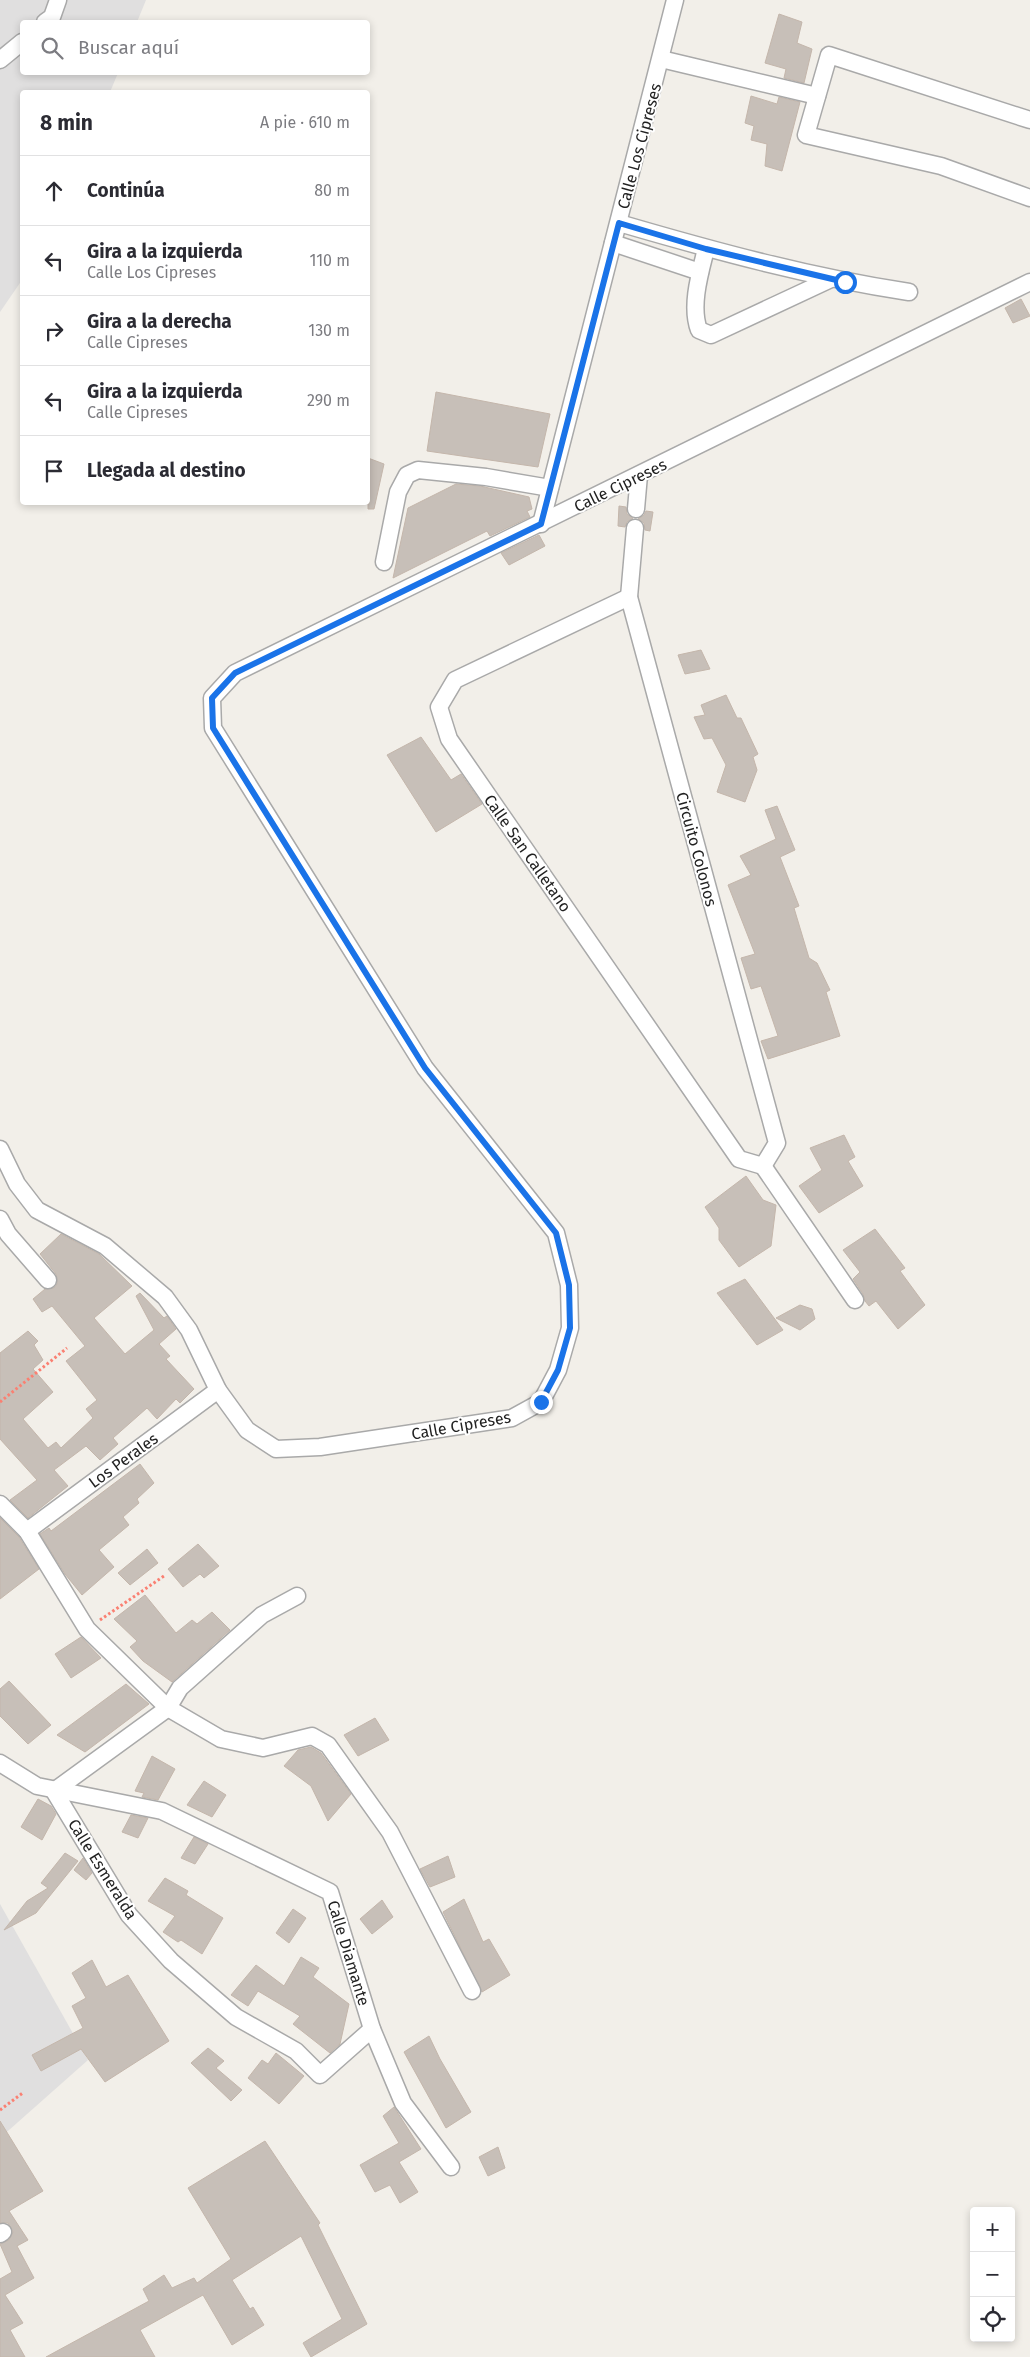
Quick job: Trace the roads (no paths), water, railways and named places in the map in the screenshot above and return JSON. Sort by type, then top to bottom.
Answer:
[{"type":"street","name":"Calle Los Cipreses","points":[[541,524],[675,0]]},
{"type":"street","points":[[48,20],[52,17],[58,1]]},
{"type":"street","points":[[0,60],[20,44]]},
{"type":"street","points":[[1030,120],[829,55],[806,135],[941,166],[1030,198]]},
{"type":"street","points":[[661,59],[817,96]]},
{"type":"street","points":[[619,223],[706,249],[831,279],[909,292]]},
{"type":"street","points":[[614,243],[700,272]]},
{"type":"street","points":[[706,249],[700,272],[695,320],[699,330],[711,335],[831,279]]},
{"type":"street","name":"Calle Cipreses","points":[[0,1149],[17,1184],[37,1210],[104,1246],[165,1297],[189,1330],[218,1390],[247,1430],[276,1449],[320,1447],[512,1418],[541,1402],[558,1370],[570,1328],[569,1285],[556,1233],[425,1068],[213,728],[212,698],[235,673],[1030,282]]},
{"type":"street","points":[[384,562],[398,492],[407,475],[418,470],[486,476],[550,488]]},
{"type":"street","points":[[636,509],[639,475]]},
{"type":"street","name":"Circuito Colonos","points":[[635,528],[629,597],[777,1143],[763,1166]]},
{"type":"street","name":"Calle San Calletano","points":[[629,597],[455,680],[439,706],[449,739],[739,1159],[763,1166]]},
{"type":"street","points":[[763,1166],[855,1300]]},
{"type":"street","points":[[0,1219],[4,1237],[48,1280]]},
{"type":"street","name":"Los Perales","points":[[27,1531],[218,1390]]},
{"type":"street","points":[[0,1504],[27,1531],[87,1629],[108,1652],[168,1708],[222,1739],[263,1748],[312,1736],[328,1745],[390,1832],[472,1991]]},
{"type":"street","points":[[54,1791],[168,1708],[180,1688],[254,1622],[297,1596]]},
{"type":"street","name":"Calle Diamante","points":[[0,1764],[37,1786],[54,1791],[162,1811],[330,1892],[372,2029],[403,2103],[451,2168]]},
{"type":"street","name":"Calle Esmeralda","points":[[54,1791],[129,1915],[171,1961],[236,2017],[296,2051],[320,2075],[372,2029]]}]
